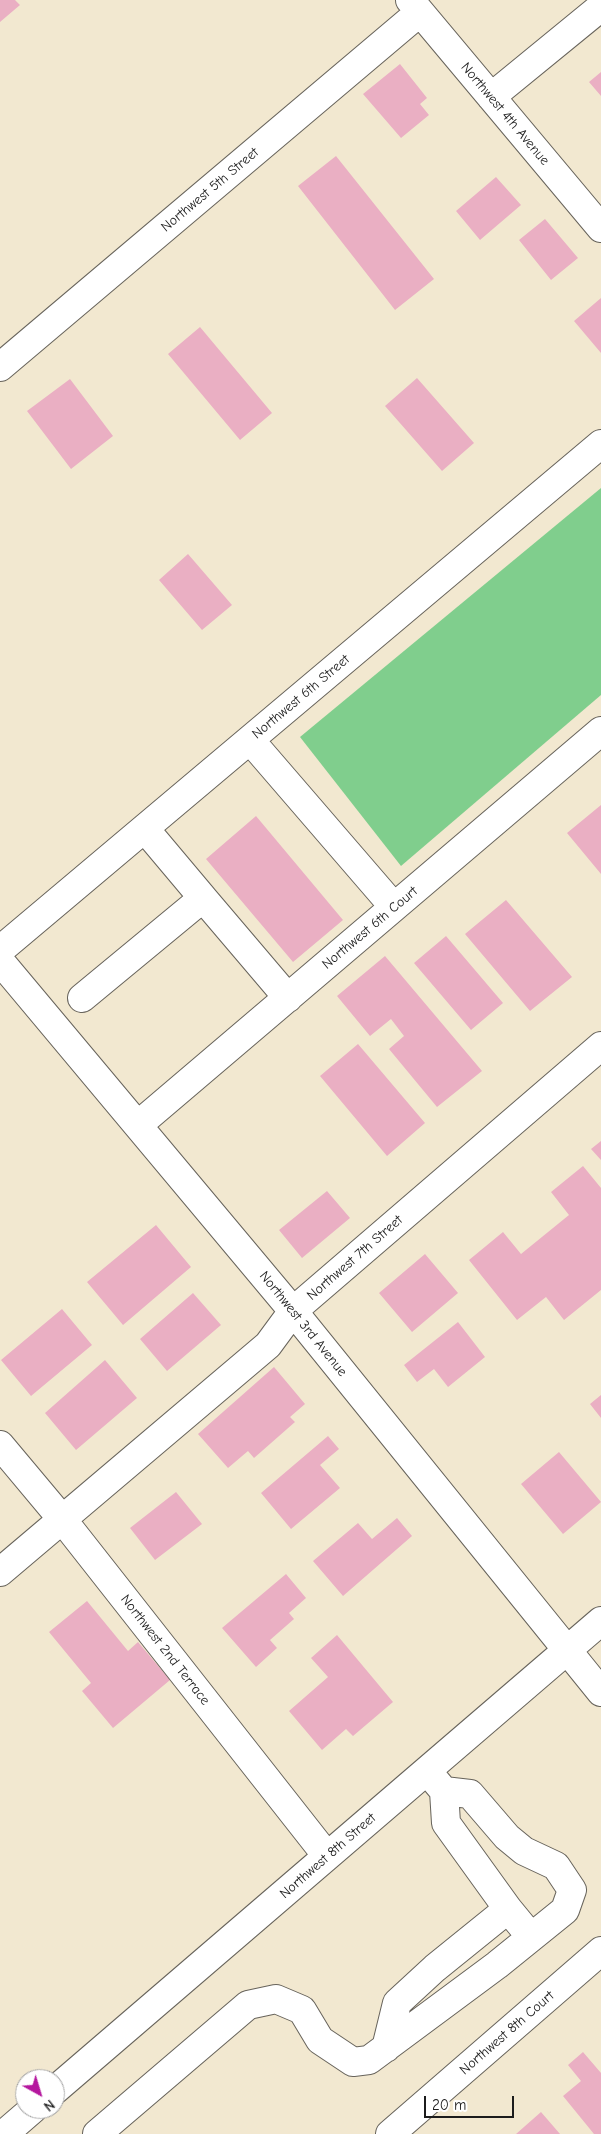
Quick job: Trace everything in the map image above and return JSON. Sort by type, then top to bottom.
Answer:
[{"type":"street","name":"Northwest 4th Avenue","points":[[415,6],[601,228]]},
{"type":"street","name":"Northwest 5th Street","points":[[0,367],[415,6]]},
{"type":"street","points":[[491,97],[601,7]]},
{"type":"street","name":"Northwest 6th Street","points":[[0,950],[601,444]]},
{"type":"street","name":"Northwest 6th Court","points":[[138,1124],[601,732]]},
{"type":"street","points":[[250,740],[394,907]]},
{"type":"street","points":[[145,829],[288,998]]},
{"type":"street","points":[[82,998],[203,898]]},
{"type":"street","name":"Northwest 3rd Avenue","points":[[0,961],[293,1311],[601,1692]]},
{"type":"street","name":"Northwest 7th Street","points":[[0,1572],[268,1345],[293,1311],[601,1046]]},
{"type":"street","name":"Northwest 2nd Terrace","points":[[0,1445],[62,1519],[327,1856]]},
{"type":"street","name":"Northwest 8th Street","points":[[65,2081],[601,1621]]},
{"type":"street","points":[[427,1770],[444,1791],[446,1823],[508,1909],[531,1937]]},
{"type":"street","points":[[97,2134],[248,2005],[276,1999],[302,2010],[320,2040],[352,2062],[370,2060],[497,1965],[565,1910],[572,1890],[556,1866],[524,1852],[507,1837],[470,1794],[444,1791]]},
{"type":"street","points":[[386,2048],[397,2003],[434,1968],[508,1909]]},
{"type":"street","name":"Northwest 8th Court","points":[[390,2134],[601,1951]]},
{"type":"street","points":[[4,2134],[21,2119]]},
{"type":"green space","points":[[601,488],[601,695],[401,866],[300,737]]},
{"type":"building","points":[[0,0],[15,0],[20,5],[0,22]]},
{"type":"building","points":[[400,64],[427,98],[420,104],[429,115],[401,138],[363,94]]},
{"type":"building","points":[[601,72],[601,96],[589,82]]},
{"type":"building","points":[[336,156],[434,279],[395,310],[298,186]]},
{"type":"building","points":[[496,177],[521,205],[480,240],[456,211]]},
{"type":"building","points":[[545,219],[578,258],[551,280],[519,240]]},
{"type":"building","points":[[601,298],[601,353],[574,321]]},
{"type":"building","points":[[200,327],[272,413],[240,440],[168,354]]},
{"type":"building","points":[[417,378],[474,443],[442,471],[385,406]]},
{"type":"building","points":[[70,379],[113,436],[71,469],[27,411]]},
{"type":"building","points":[[188,554],[232,605],[202,630],[159,580]]},
{"type":"building","points":[[601,805],[601,874],[567,833]]},
{"type":"building","points":[[256,816],[343,920],[293,962],[206,859]]},
{"type":"building","points":[[506,900],[572,977],[530,1011],[465,934]]},
{"type":"building","points":[[446,936],[503,1003],[471,1030],[414,963]]},
{"type":"building","points":[[385,956],[482,1071],[437,1107],[389,1049],[404,1036],[391,1019],[370,1036],[337,996]]},
{"type":"building","points":[[358,1044],[425,1123],[387,1156],[320,1076]]},
{"type":"building","points":[[601,1141],[601,1160],[591,1149]]},
{"type":"building","points":[[583,1166],[601,1188],[601,1290],[564,1320],[546,1297],[517,1320],[469,1260],[503,1232],[521,1254],[569,1215],[551,1192]]},
{"type":"building","points":[[327,1191],[350,1218],[302,1258],[279,1230]]},
{"type":"building","points":[[156,1225],[191,1267],[123,1325],[87,1282]]},
{"type":"building","points":[[425,1254],[458,1293],[412,1332],[379,1293]]},
{"type":"building","points":[[193,1293],[221,1325],[167,1371],[140,1339]]},
{"type":"building","points":[[62,1309],[92,1345],[31,1396],[1,1360]]},
{"type":"building","points":[[458,1322],[485,1357],[448,1387],[434,1369],[417,1382],[404,1365]]},
{"type":"building","points":[[105,1360],[137,1398],[76,1450],[45,1413]]},
{"type":"building","points":[[274,1367],[305,1404],[290,1417],[295,1422],[254,1458],[248,1451],[228,1468],[198,1434]]},
{"type":"building","points":[[601,1395],[601,1418],[590,1404]]},
{"type":"building","points":[[328,1436],[339,1449],[320,1465],[340,1488],[291,1529],[261,1493]]},
{"type":"building","points":[[559,1452],[601,1502],[563,1534],[521,1484]]},
{"type":"building","points":[[176,1492],[202,1524],[155,1560],[130,1528]]},
{"type":"building","points":[[397,1518],[412,1536],[343,1596],[313,1561],[358,1523],[372,1539]]},
{"type":"building","points":[[286,1574],[306,1598],[289,1613],[294,1619],[270,1640],[277,1648],[256,1667],[222,1628]]},
{"type":"building","points":[[87,1601],[128,1651],[138,1642],[170,1680],[113,1728],[82,1691],[91,1683],[49,1632]]},
{"type":"building","points":[[337,1635],[393,1702],[353,1736],[346,1729],[322,1750],[289,1711],[328,1677],[311,1658]]},
{"type":"building","points":[[583,2052],[601,2073],[601,2134],[594,2134],[563,2096],[581,2081],[568,2065]]},
{"type":"building","points":[[541,2112],[560,2134],[516,2134]]}]
